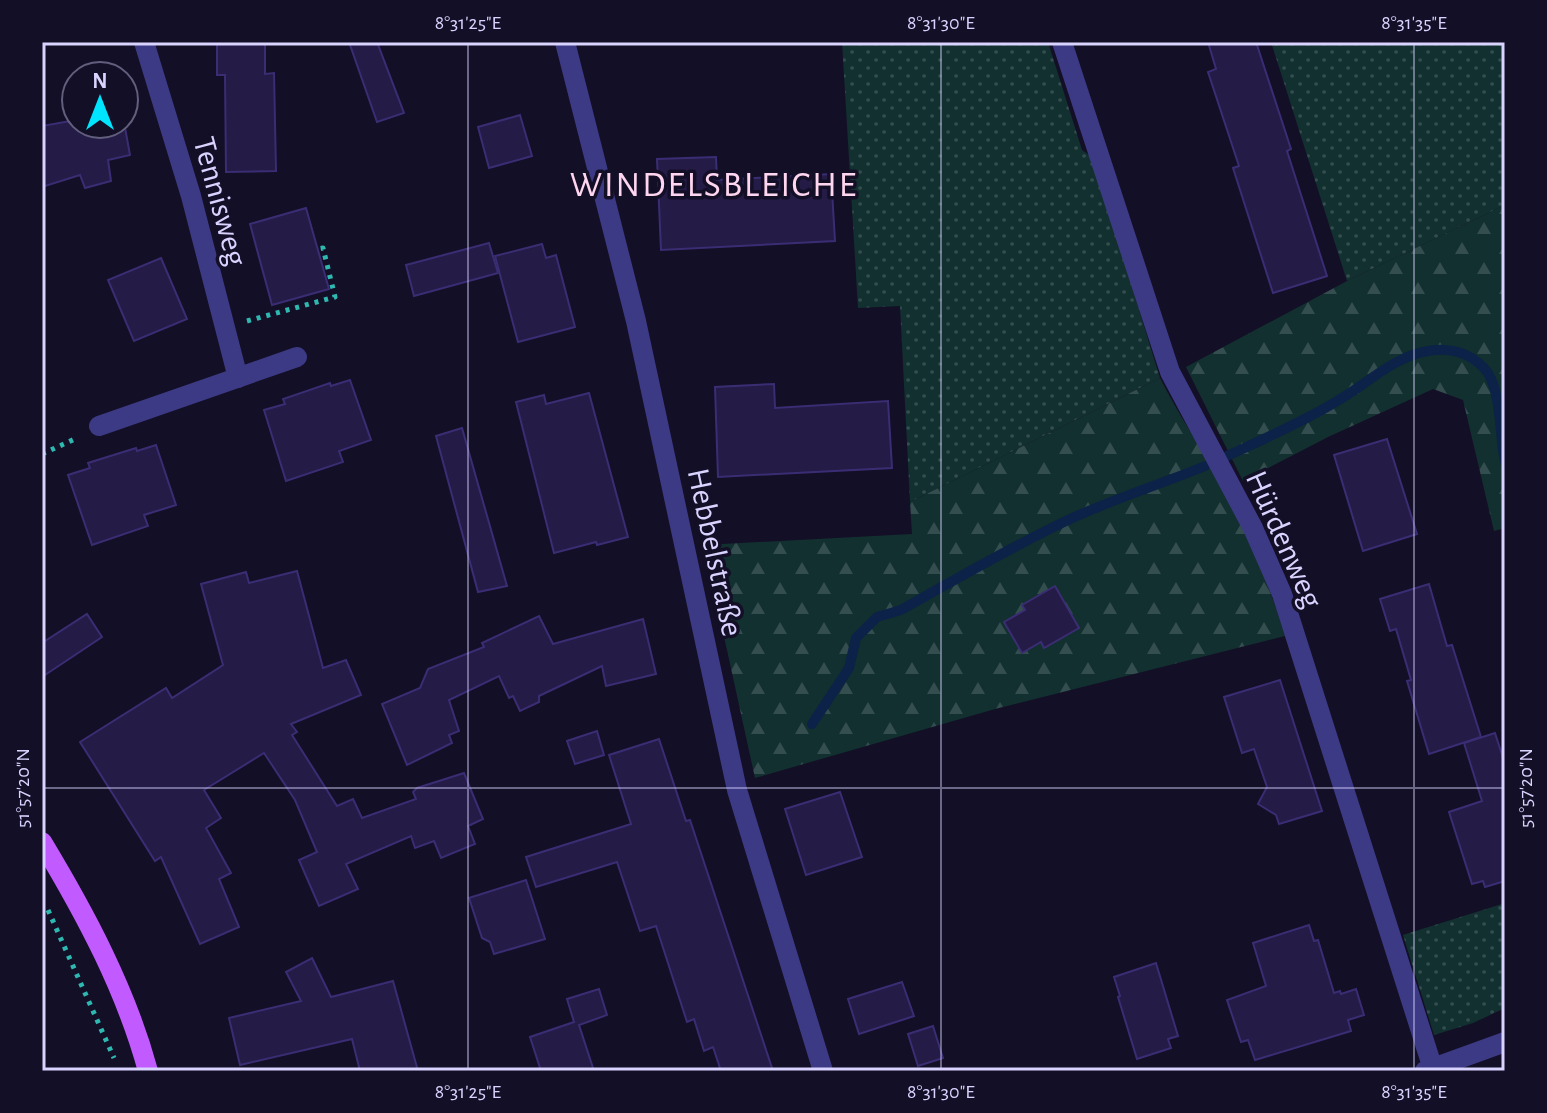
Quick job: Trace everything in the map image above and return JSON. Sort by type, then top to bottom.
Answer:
[{"type":"main road","points":[[42,842],[85,918],[127,1006],[148,1071]]},
{"type":"street","name":"Tennisweg","points":[[144,42],[191,196],[238,378]]},
{"type":"street","name":"Hebbelstraße","points":[[565,42],[636,321],[737,790],[823,1071]]},
{"type":"street","name":"Hürdenweg","points":[[1062,42],[1170,372],[1259,539],[1282,594],[1429,1070]]},
{"type":"street","points":[[99,426],[297,357]]},
{"type":"street","points":[[1429,1070],[1505,1042]]},
{"type":"path","points":[[224,327],[335,297],[323,248],[318,249]]},
{"type":"path","points":[[42,454],[99,426]]},
{"type":"path","points":[[43,900],[119,1071]]},
{"type":"green space","points":[[842,42],[1048,42],[1082,150],[1092,157],[1160,378],[910,502],[900,306],[858,308]]},
{"type":"green space","points":[[1271,42],[1505,42],[1505,205],[1347,281]]},
{"type":"green space","points":[[1505,205],[1505,528],[1494,531],[1463,400],[1433,389],[1328,437],[1243,481],[1186,367],[1347,281]]},
{"type":"green space","points":[[1160,378],[1240,517],[1265,576],[1285,636],[995,709],[755,778],[704,545],[912,534],[910,502]]},
{"type":"green space","points":[[1505,903],[1505,1008],[1473,1023],[1434,1035],[1403,935]]},
{"type":"building","points":[[217,42],[265,42],[265,74],[274,73],[276,171],[226,172],[225,75],[217,75]]},
{"type":"building","points":[[349,42],[377,42],[404,113],[377,122]]},
{"type":"building","points":[[1208,42],[1256,42],[1291,149],[1287,151],[1327,276],[1273,293],[1233,168],[1239,166],[1208,72],[1216,69]]},
{"type":"building","points":[[520,115],[532,156],[489,168],[478,127]]},
{"type":"building","points":[[60,123],[60,140],[127,140],[130,155],[108,160],[111,181],[85,188],[80,175],[42,187],[42,126]]},
{"type":"building","points":[[716,157],[717,180],[831,174],[835,241],[661,250],[657,159]]},
{"type":"building","points":[[306,208],[329,289],[272,305],[250,224]]},
{"type":"building","points":[[489,243],[498,273],[414,296],[406,265]]},
{"type":"building","points":[[542,244],[546,258],[556,255],[575,327],[518,342],[495,256]]},
{"type":"building","points":[[161,258],[187,319],[134,341],[108,280]]},
{"type":"building","points":[[350,380],[371,440],[339,451],[343,462],[286,481],[264,410],[285,404],[283,399],[330,383],[331,386]]},
{"type":"building","points":[[774,384],[775,408],[888,401],[892,468],[718,477],[715,387]]},
{"type":"building","points":[[589,393],[628,537],[554,553],[516,402],[544,395],[546,404]]},
{"type":"building","points":[[462,428],[507,586],[478,592],[436,436]]},
{"type":"building","points":[[1387,439],[1417,534],[1363,551],[1334,455]]},
{"type":"building","points":[[156,445],[176,505],[144,515],[148,526],[92,545],[68,475],[90,468],[88,463]]},
{"type":"building","points":[[297,571],[323,668],[346,660],[361,695],[291,724],[297,732],[292,735],[337,806],[353,799],[362,818],[416,799],[413,792],[417,788],[464,773],[483,819],[468,826],[475,844],[441,858],[434,841],[415,848],[411,836],[346,864],[358,889],[319,906],[299,860],[317,852],[295,800],[264,753],[204,790],[221,818],[206,828],[231,873],[219,879],[239,927],[200,944],[161,857],[155,861],[80,742],[166,688],[172,698],[223,665],[201,584],[246,572],[249,583]]},
{"type":"building","points":[[1429,584],[1447,646],[1452,645],[1481,737],[1429,754],[1407,681],[1411,680],[1396,629],[1390,631],[1380,599]]},
{"type":"building","points":[[1055,586],[1079,628],[1044,648],[1041,642],[1022,653],[1004,622],[1025,610],[1022,605]]},
{"type":"building","points":[[87,614],[102,637],[42,677],[42,643]]},
{"type":"building","points":[[539,616],[553,644],[643,619],[656,674],[606,686],[602,666],[539,696],[539,702],[520,711],[513,696],[509,698],[499,676],[449,700],[459,731],[449,735],[452,743],[407,765],[382,704],[420,688],[428,669],[484,647],[482,643]]},
{"type":"building","points":[[1280,680],[1322,811],[1279,824],[1276,815],[1258,804],[1267,787],[1254,749],[1242,753],[1224,697]]},
{"type":"building","points":[[597,731],[604,755],[575,764],[567,741]]},
{"type":"building","points":[[1495,733],[1505,764],[1505,881],[1485,887],[1483,881],[1472,884],[1449,812],[1482,801],[1464,743]]},
{"type":"building","points":[[659,739],[686,821],[690,820],[773,1071],[721,1071],[713,1047],[704,1051],[694,1019],[687,1022],[656,926],[640,931],[617,862],[536,887],[526,857],[631,824],[609,755]]},
{"type":"building","points":[[840,792],[862,857],[806,875],[785,809]]},
{"type":"building","points":[[526,880],[545,939],[494,954],[490,942],[482,938],[469,898]]},
{"type":"building","points":[[1309,925],[1314,941],[1318,940],[1334,993],[1356,989],[1364,1015],[1348,1020],[1351,1031],[1255,1060],[1248,1040],[1241,1042],[1227,1000],[1266,986],[1253,943]]},
{"type":"building","points":[[312,958],[331,997],[393,981],[418,1071],[360,1071],[352,1039],[240,1065],[229,1018],[301,1001],[286,972]]},
{"type":"building","points":[[1156,963],[1178,1036],[1168,1039],[1171,1048],[1137,1059],[1114,977]]},
{"type":"building","points":[[902,982],[914,1016],[859,1034],[848,999]]},
{"type":"building","points":[[599,989],[607,1015],[579,1025],[594,1071],[541,1071],[530,1037],[574,1022],[567,999]]},
{"type":"building","points":[[933,1026],[943,1058],[918,1066],[908,1034]]},
{"type":"waterway","points":[[1227,456],[1318,412],[1406,358],[1443,350],[1472,358],[1490,376],[1497,399],[1505,462]]},
{"type":"waterway","points":[[812,724],[849,668],[856,638],[877,617],[901,610],[1068,520],[1205,466]]},
{"type":"district","name":"WINDELSBLEICHE","points":[[714,183]]}]
